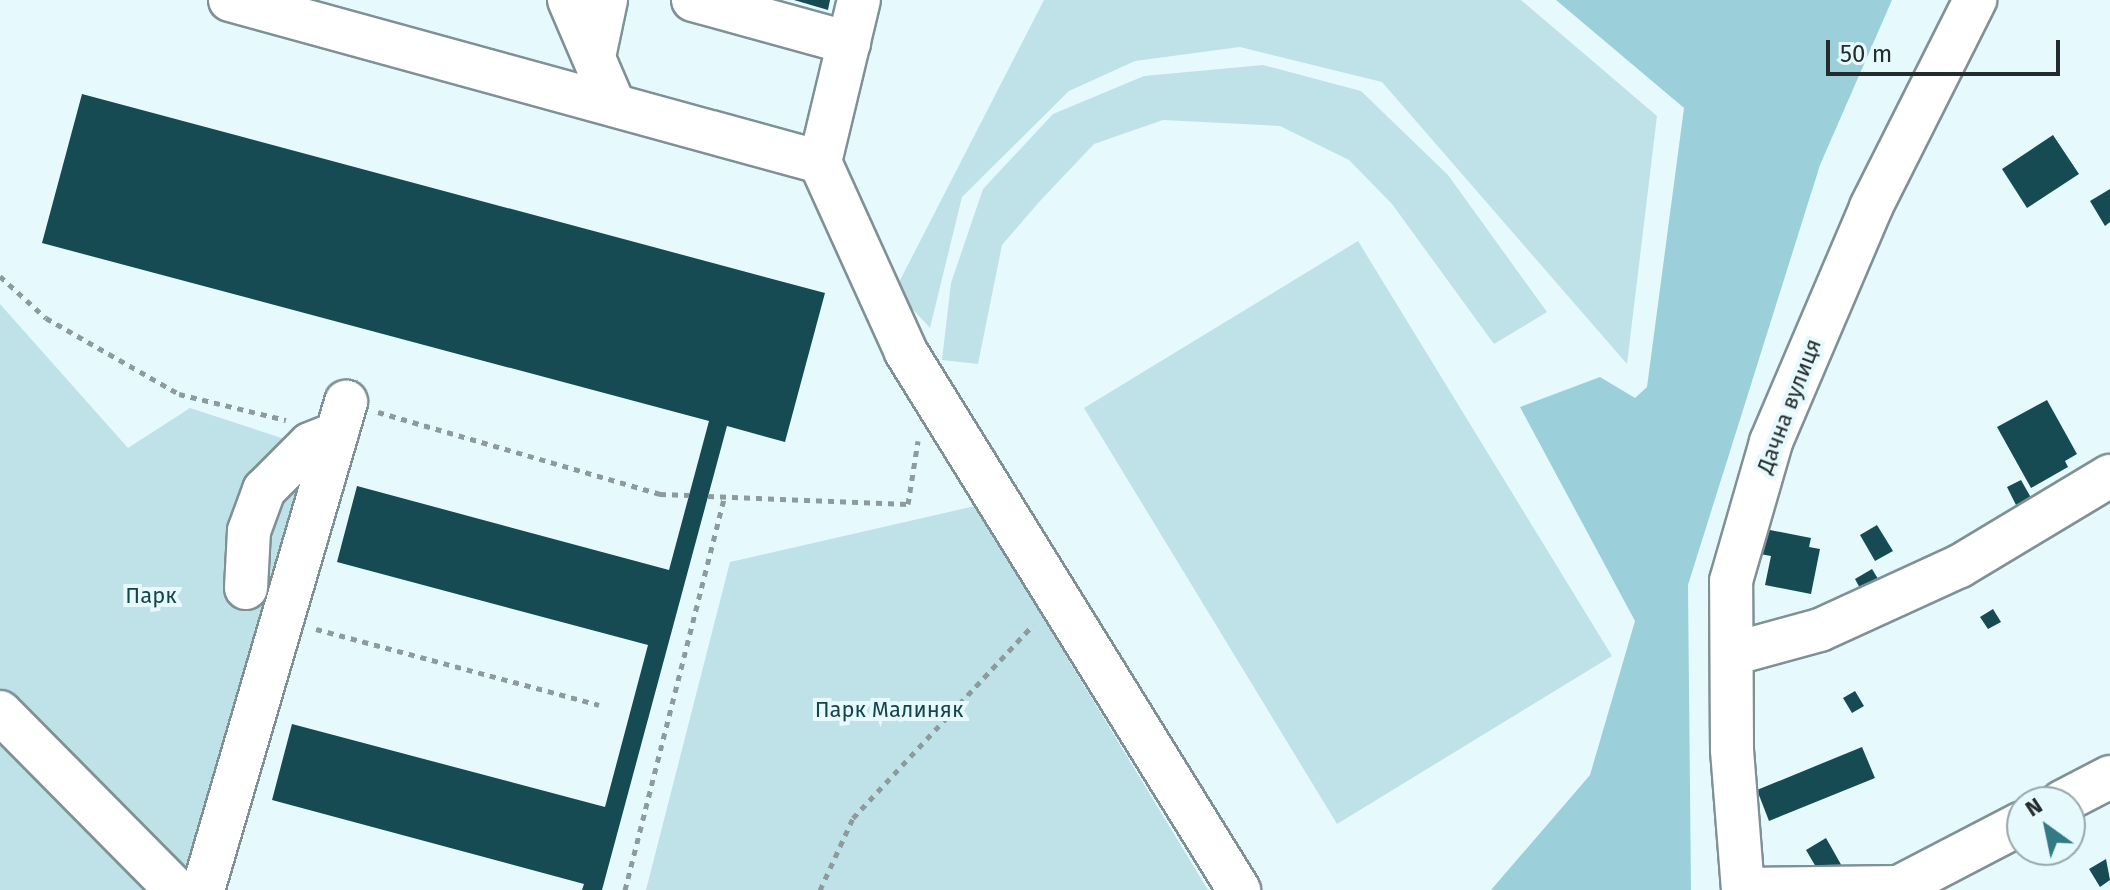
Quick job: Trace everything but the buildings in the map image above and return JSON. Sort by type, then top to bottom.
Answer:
[{"type":"street","points":[[230,0],[820,162]]},
{"type":"street","points":[[569,0],[614,105]]},
{"type":"street","points":[[594,57],[606,0]]},
{"type":"street","points":[[693,0],[849,43]]},
{"type":"street","points":[[859,0],[820,162],[906,352],[1239,890]]},
{"type":"street","name":"Дачна вулиця","points":[[1744,890],[1732,750],[1731,581],[1771,442],[1871,207],[1975,0]]},
{"type":"street","points":[[246,588],[249,531],[264,490],[310,444],[342,418]]},
{"type":"street","points":[[203,890],[280,620],[342,418]]},
{"type":"street","points":[[1732,654],[1820,630],[1960,566],[2110,476]]},
{"type":"street","points":[[0,712],[176,890]]},
{"type":"street","points":[[2086,790],[2110,777]]},
{"type":"street","points":[[1744,890],[1899,887],[2006,831]]},
{"type":"path","points":[[0,276],[46,318],[179,394],[342,418],[660,494],[689,495]]},
{"type":"path","points":[[708,496],[908,504],[926,384]]},
{"type":"path","points":[[625,890],[725,496]]},
{"type":"path","points":[[820,890],[853,818],[1059,598]]},
{"type":"path","points":[[280,620],[599,705]]},
{"type":"green space","points":[[1044,0],[1521,0],[1657,116],[1627,364],[1382,82],[1240,47],[1135,61],[1069,91],[962,197],[930,328],[895,290]]},
{"type":"green space","points":[[1263,65],[1361,91],[1448,175],[1547,312],[1494,344],[1392,204],[1349,160],[1280,126],[1163,120],[1094,144],[1040,201],[1002,245],[978,364],[942,360],[951,283],[983,189],[1053,114],[1144,76]]},
{"type":"green space","points":[[1358,241],[1612,656],[1337,824],[1084,408]]},
{"type":"green space","name":"Парк","points":[[0,304],[128,448],[190,408],[297,443],[317,553],[221,890],[0,890]]},
{"type":"green space","name":"Парк Малиняк","points":[[975,506],[1208,890],[646,890],[730,562]]},
{"type":"shaded area","points":[[1556,0],[1892,0],[1820,165],[1688,585],[1691,890],[1491,890],[1590,775],[1635,621],[1520,407],[1600,377],[1635,398],[1647,387],[1684,108]]}]
